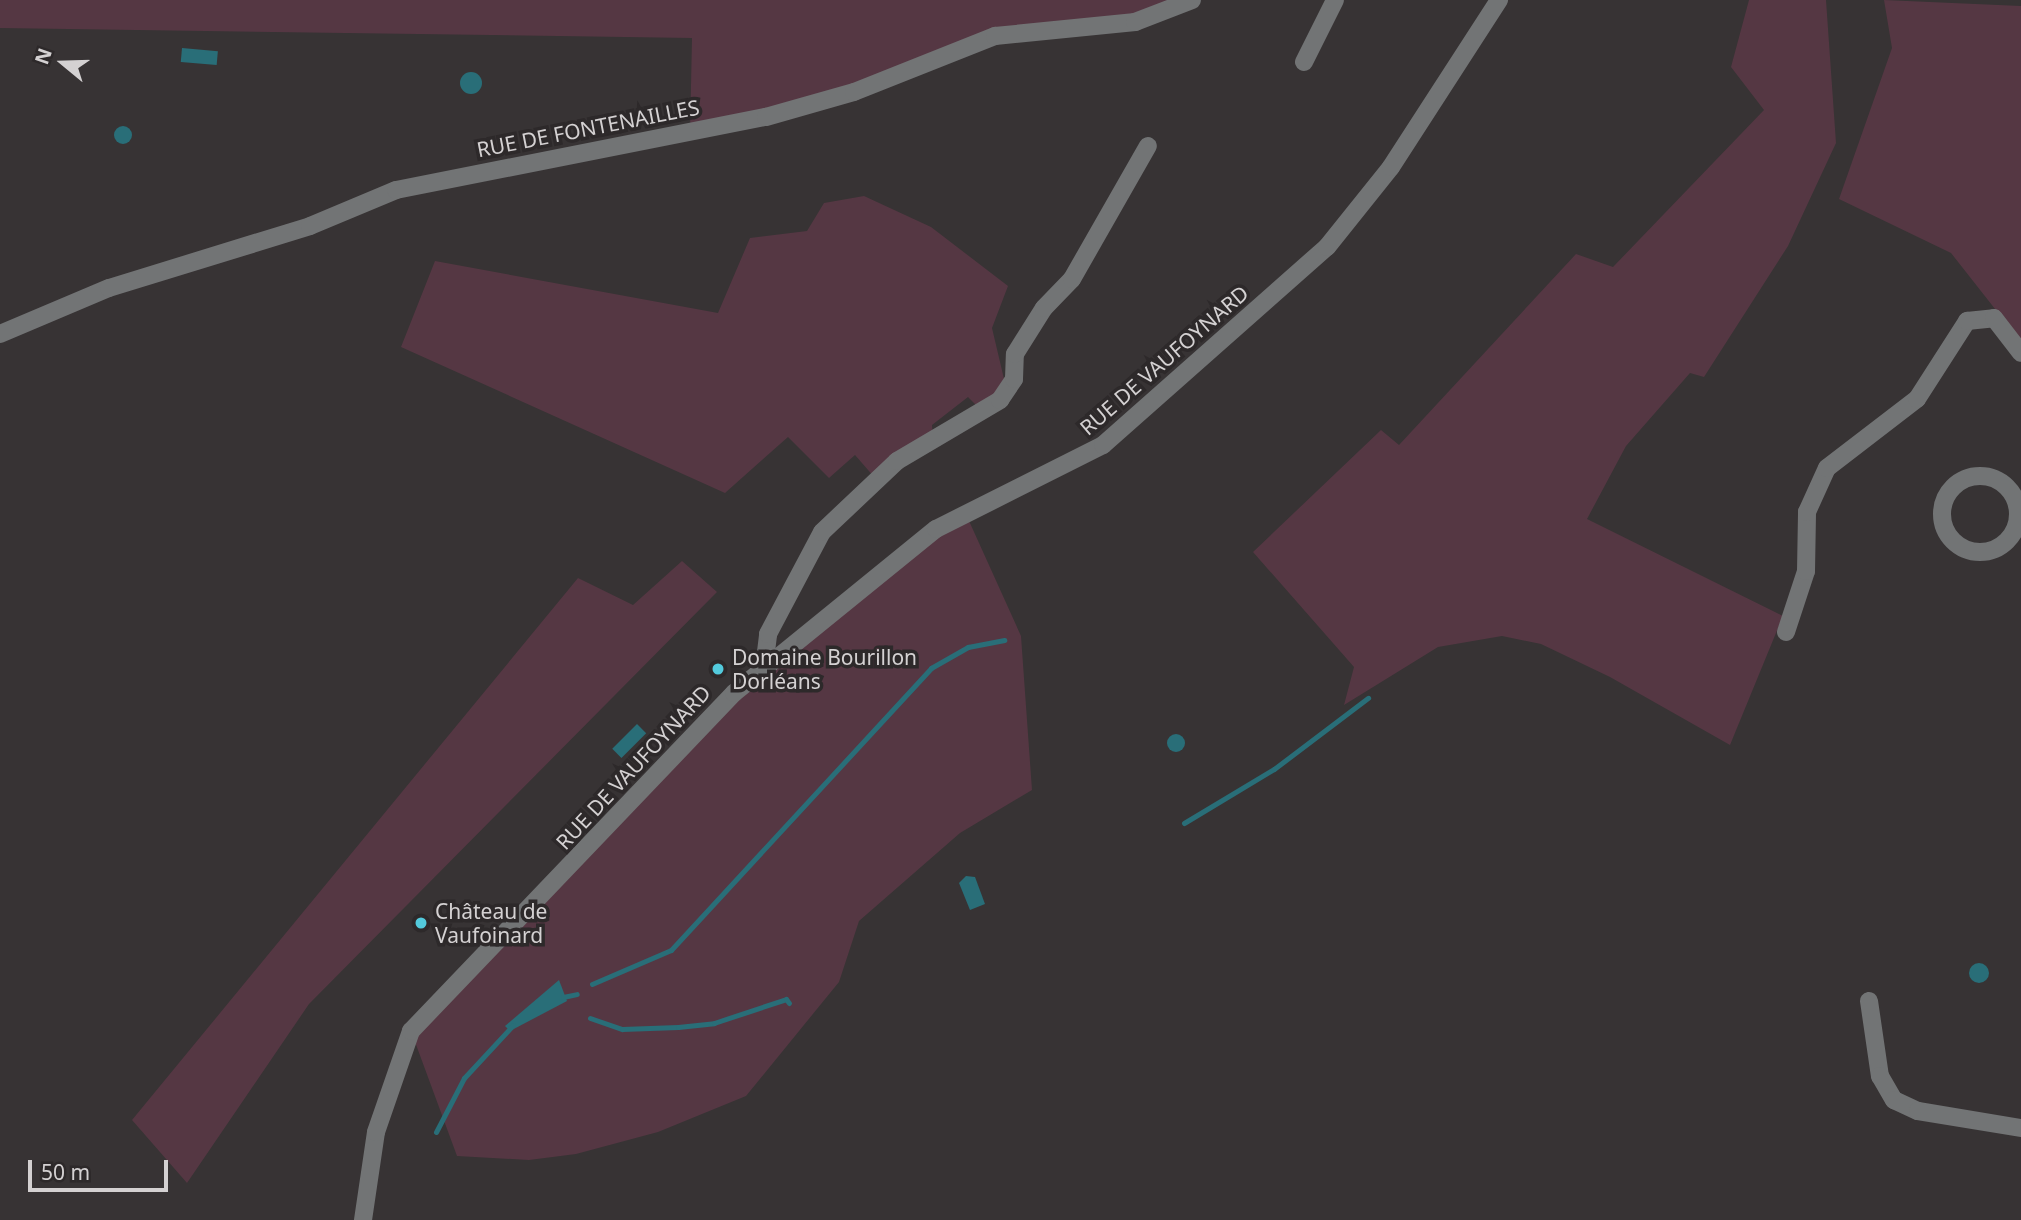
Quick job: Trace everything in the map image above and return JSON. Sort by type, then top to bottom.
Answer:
[{"type":"street","name":"RUE DE FONTENAILLES","points":[[0,334],[109,288],[298,230],[396,190],[766,117],[854,92],[995,36],[1135,22],[1192,0]]},
{"type":"street","points":[[1304,62],[1335,0]]},
{"type":"street","name":"RUE DE VAUFOYNARD","points":[[363,1220],[382,1111],[411,1031],[764,668],[936,529],[1104,445],[1327,247],[1391,167],[1499,0]]},
{"type":"street","points":[[764,668],[768,634],[822,533],[897,461],[1000,400],[1014,379],[1016,354],[1044,308],[1072,279],[1149,146]]},
{"type":"street","points":[[1786,632],[1806,571],[1807,512],[1826,468],[1917,399],[1967,321],[1994,318],[2021,353]]},
{"type":"street","points":[[1980,475],[2003,483],[2020,515],[2009,540],[1987,552],[1951,540],[1941,516],[1948,492],[1980,475]]},
{"type":"street","points":[[1869,1001],[1880,1076],[1895,1100],[1918,1111],[2021,1128]]},
{"type":"shaded area","points":[[0,0],[1190,0],[1112,25],[1044,26],[690,133],[692,38],[0,28]]},
{"type":"shaded area","points":[[1749,0],[1826,0],[1836,143],[1788,246],[1704,377],[1690,373],[1626,446],[1587,519],[1783,616],[1730,745],[1610,677],[1541,644],[1502,636],[1438,647],[1344,705],[1354,667],[1253,552],[1381,430],[1399,445],[1576,254],[1613,267],[1764,110],[1731,67]]},
{"type":"shaded area","points":[[1884,0],[2021,6],[2021,342],[1951,253],[1839,199],[1892,48]]},
{"type":"shaded area","points":[[864,196],[931,227],[1008,286],[992,328],[1005,383],[980,409],[968,397],[932,425],[933,439],[875,478],[855,455],[829,478],[788,437],[725,493],[401,347],[435,261],[718,313],[750,238],[807,231],[824,203]]},
{"type":"shaded area","points":[[965,512],[1021,636],[1032,790],[960,833],[859,921],[839,982],[746,1096],[658,1132],[576,1154],[529,1160],[457,1156],[411,1031],[685,745]]},
{"type":"shaded area","points":[[682,561],[717,592],[309,1004],[187,1183],[132,1120],[578,578],[633,605]]},
{"type":"water","points":[[182,48],[218,51],[217,65],[181,62]]},
{"type":"water","points":[[471,72],[481,79],[482,83],[475,93],[471,94],[461,87],[460,83],[467,73]]},
{"type":"water","points":[[123,126],[129,129],[132,135],[129,141],[123,144],[117,141],[114,135],[117,129]]},
{"type":"water","points":[[637,724],[646,733],[621,758],[612,749]]},
{"type":"water","points":[[1176,734],[1182,737],[1185,743],[1182,749],[1176,752],[1170,749],[1167,743],[1170,737]]},
{"type":"water","points":[[966,876],[975,877],[985,904],[970,910],[959,883]]},
{"type":"water","points":[[1975,963],[1983,963],[1989,973],[1983,983],[1975,983],[1969,977],[1969,969]]},
{"type":"water","points":[[559,980],[567,1001],[510,1031],[505,1026]]},
{"type":"waterway","points":[[592,984],[671,950],[931,668],[968,647],[1004,640]]},
{"type":"waterway","points":[[1184,823],[1274,769],[1368,698]]},
{"type":"waterway","points":[[563,997],[577,994]]},
{"type":"waterway","points":[[590,1018],[622,1029],[678,1027],[714,1023],[786,999],[789,1003]]},
{"type":"waterway","points":[[436,1132],[464,1078],[513,1025]]},
{"type":"place","name":"Domaine Bourillon Dorléans","points":[[718,669]]},
{"type":"place","name":"Château de Vaufoinard","points":[[421,923]]}]
